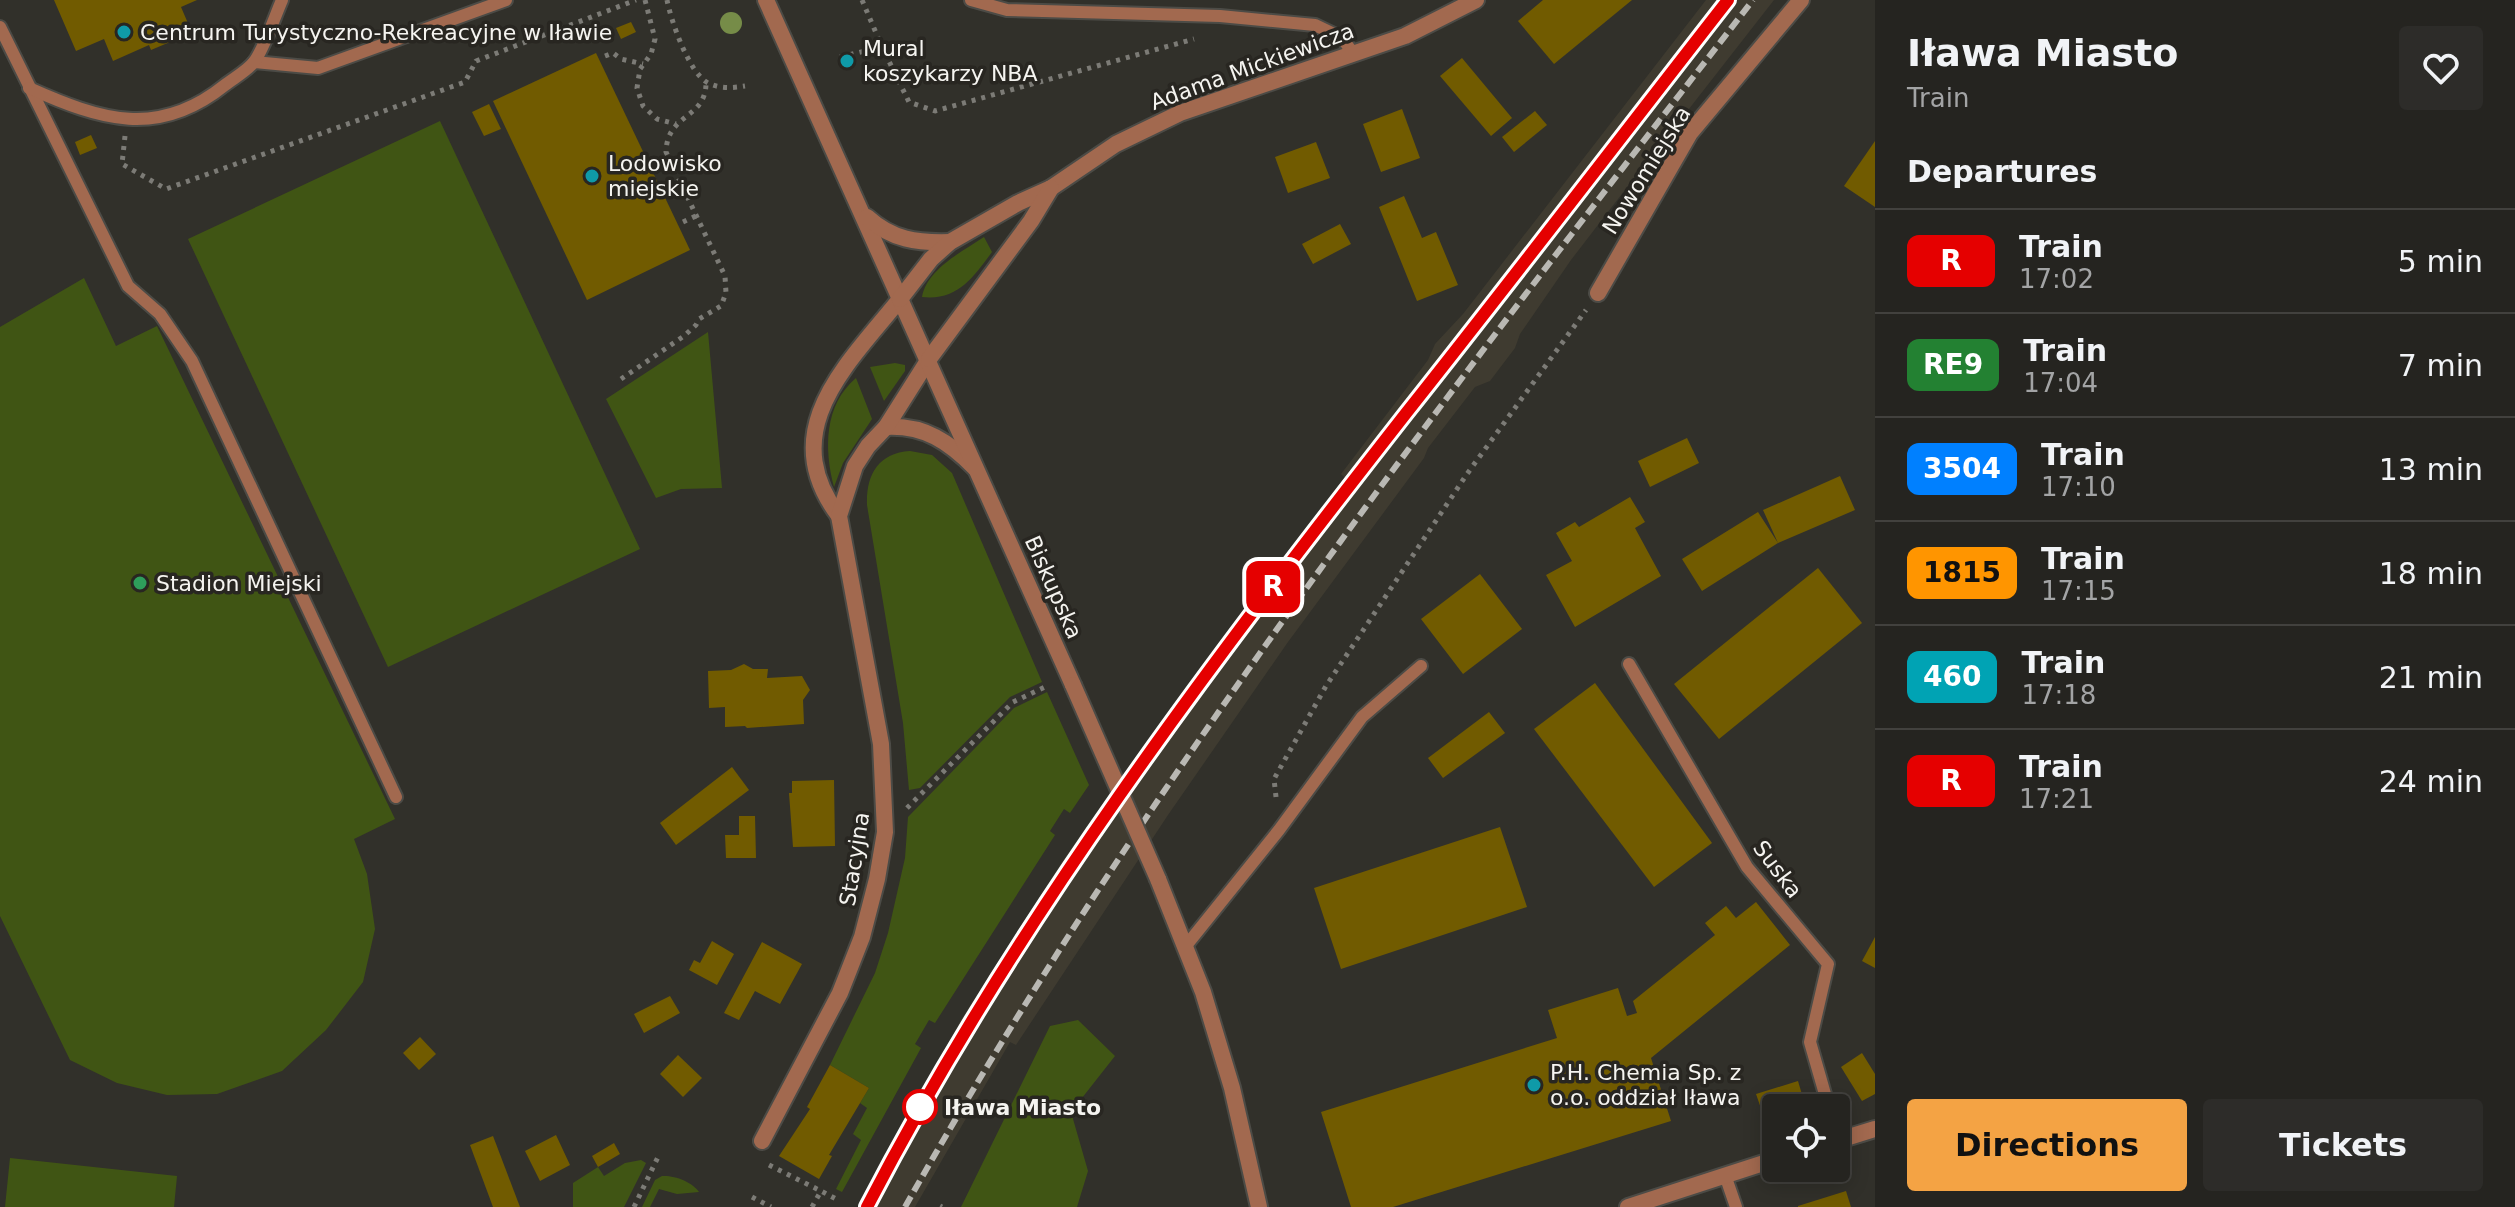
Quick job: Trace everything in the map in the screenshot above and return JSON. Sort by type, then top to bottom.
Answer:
[{"type":"street","name":"Biskupska","points":[[766,0],[929,359],[1158,879],[1203,992],[1232,1088],[1259,1207]]},
{"type":"street","name":"Adama Mickiewicza","points":[[900,299],[931,259],[950,242],[1051,188],[1083,163],[1116,144],[1168,118],[1405,36],[1476,0]]},
{"type":"street","name":"Nowomiejska","points":[[1598,293],[1690,133],[1801,0]]},
{"type":"street","name":"Adama Mickiewicza","points":[[929,359],[1031,221],[1051,188]]},
{"type":"street","points":[[861,210],[882,231],[898,237],[925,243],[950,242]]},
{"type":"street","name":"Stacyjna","points":[[762,1141],[840,993],[862,937],[885,832],[881,744],[839,516],[824,496],[817,474],[815,428],[822,404],[835,380],[900,299]]},
{"type":"street","name":"Stacyjna","points":[[839,516],[855,466],[886,427],[929,359]]},
{"type":"street","points":[[886,427],[914,428],[940,438],[978,471]]},
{"type":"street","points":[[1850,1135],[1875,1129]]},
{"type":"street","points":[[1628,1207],[1762,1163]]},
{"type":"lane","points":[[29,88],[68,106],[126,121],[174,115],[211,97],[254,62],[282,0]]},
{"type":"lane","points":[[254,62],[318,68],[506,0]]},
{"type":"lane","points":[[971,0],[1007,10],[1220,16],[1315,25],[1342,38],[1353,53]]},
{"type":"lane","points":[[0,27],[128,286],[160,314],[192,361],[396,797]]},
{"type":"lane","name":"Suska","points":[[1629,664],[1747,867],[1828,964],[1810,1042],[1825,1094]]},
{"type":"lane","points":[[1185,947],[1279,830],[1362,717],[1421,666]]},
{"type":"lane","points":[[1725,1175],[1736,1207]]},
{"type":"path","points":[[126,121],[122,164],[166,189],[465,82],[476,61],[636,0]]},
{"type":"path","points":[[645,0],[655,39],[651,54],[640,69],[637,88],[643,106],[657,119],[676,124]]},
{"type":"path","points":[[667,0],[691,66],[706,83],[727,88],[745,86]]},
{"type":"path","points":[[862,0],[909,102],[935,111],[1192,39],[1206,39]]},
{"type":"path","points":[[840,57],[882,47]]},
{"type":"path","points":[[605,56],[613,53],[621,59],[643,64]]},
{"type":"path","points":[[621,379],[684,336],[699,319],[721,306],[726,293],[725,276],[666,152],[666,137],[676,124],[699,106],[706,95],[706,83]]},
{"type":"path","points":[[683,222],[696,216]]},
{"type":"path","points":[[1279,830],[1274,779],[1326,686],[1467,474],[1598,293]]},
{"type":"path","points":[[903,812],[1013,702],[1045,687]]},
{"type":"path","points":[[634,1207],[658,1157]]},
{"type":"path","points":[[769,1165],[838,1200]]},
{"type":"path","points":[[812,1207],[821,1191]]},
{"type":"path","points":[[752,1197],[771,1207]]},
{"type":"shaded area","points":[[1706,0],[1774,0],[1671,132],[1665,149],[1653,164],[1638,173],[1571,260],[1520,334],[1515,348],[1490,381],[1475,387],[1428,448],[1424,458],[1288,642],[1168,815],[1016,1045],[1010,1042],[915,1207],[858,1207],[961,1020],[1114,787],[1346,479],[1341,474],[1428,360],[1435,344],[1463,314]]},
{"type":"green space","points":[[440,121],[640,549],[388,667],[188,239]]},
{"type":"green space","points":[[984,237],[992,252],[971,279],[945,295],[922,297],[938,269]]},
{"type":"green space","name":"Stadion Miejski","points":[[84,278],[116,346],[157,326],[395,819],[354,839],[367,874],[375,929],[363,982],[326,1030],[282,1071],[217,1094],[167,1095],[117,1083],[70,1060],[0,916],[0,327]]},
{"type":"green space","points":[[708,332],[722,488],[681,489],[656,498],[606,399]]},
{"type":"green space","points":[[895,363],[905,365],[905,371],[884,401],[870,367]]},
{"type":"green space","points":[[856,378],[872,419],[843,463],[834,487],[829,458],[829,428],[838,401]]},
{"type":"green space","points":[[910,451],[932,455],[952,473],[1042,682],[1010,697],[920,788],[909,790],[903,723],[867,494],[872,475],[882,461]]},
{"type":"green space","points":[[1047,692],[1089,785],[1070,813],[1064,809],[1050,831],[1055,835],[935,1023],[929,1020],[915,1044],[921,1048],[842,1192],[836,1189],[861,1140],[853,1134],[867,1108],[860,1103],[869,1088],[830,1065],[875,973],[888,933],[905,858],[908,817],[1014,708]]},
{"type":"green space","points":[[1078,1020],[1115,1056],[1071,1112],[1088,1171],[1077,1207],[961,1207],[1050,1026]]},
{"type":"green space","points":[[10,1158],[177,1176],[174,1207],[5,1207]]},
{"type":"green space","points":[[641,1160],[646,1163],[624,1207],[573,1207],[573,1183],[598,1167],[604,1176],[625,1163]]},
{"type":"green space","points":[[662,1176],[683,1180],[699,1192],[677,1194],[659,1189],[650,1207],[642,1207],[655,1180]]},
{"type":"building","name":"Centrum Turystyczno-Rekreacyjne w Iławie","points":[[54,0],[197,0],[181,7],[190,28],[168,37],[170,42],[151,50],[149,45],[113,61],[104,39],[76,51]]},
{"type":"building","points":[[1543,0],[1632,0],[1554,64],[1518,21]]},
{"type":"building","points":[[631,22],[636,32],[621,39],[616,28]]},
{"type":"building","name":"Lodowisko miejskie","points":[[596,53],[690,250],[587,300],[493,101]]},
{"type":"building","points":[[1462,58],[1512,118],[1491,136],[1440,76]]},
{"type":"building","points":[[489,104],[501,129],[484,136],[472,112]]},
{"type":"building","points":[[1402,109],[1420,158],[1381,172],[1363,124]]},
{"type":"building","points":[[1535,111],[1547,125],[1514,152],[1502,137]]},
{"type":"building","points":[[91,135],[97,148],[80,155],[75,142]]},
{"type":"building","points":[[1875,141],[1875,207],[1844,186]]},
{"type":"building","points":[[1316,142],[1330,178],[1288,193],[1275,157]]},
{"type":"building","points":[[1404,196],[1422,238],[1436,232],[1458,285],[1417,301],[1379,207]]},
{"type":"building","points":[[1340,224],[1351,244],[1313,264],[1302,244]]},
{"type":"building","points":[[1687,438],[1699,463],[1650,487],[1638,461]]},
{"type":"building","points":[[1840,476],[1855,510],[1778,543],[1763,510]]},
{"type":"building","points":[[1630,497],[1645,522],[1635,528],[1661,576],[1575,627],[1546,575],[1572,561],[1556,533],[1575,522],[1579,527]]},
{"type":"building","points":[[1758,512],[1778,543],[1702,591],[1682,559]]},
{"type":"building","points":[[1818,568],[1862,623],[1719,739],[1674,684]]},
{"type":"building","points":[[1480,574],[1522,629],[1463,674],[1421,619]]},
{"type":"building","points":[[744,664],[753,669],[768,669],[767,678],[802,676],[810,690],[803,700],[804,724],[725,727],[725,707],[709,708],[708,671],[731,670]]},
{"type":"building","points":[[1595,683],[1712,843],[1654,887],[1534,729]]},
{"type":"building","points":[[1489,712],[1505,733],[1443,778],[1428,758]]},
{"type":"building","points":[[732,767],[749,790],[676,845],[660,823]]},
{"type":"building","points":[[834,780],[835,846],[793,847],[789,793],[792,793],[792,781]]},
{"type":"building","points":[[739,816],[755,816],[756,858],[726,858],[725,835],[739,835]]},
{"type":"building","points":[[1500,827],[1527,907],[1341,969],[1314,888]]},
{"type":"building","name":"P.H. Chemia Sp. z o.o. oddział Iława","points":[[1756,902],[1790,945],[1651,1058],[1671,1121],[1393,1207],[1351,1207],[1321,1112],[1557,1038],[1548,1010],[1618,988],[1627,1016],[1637,1013],[1633,1001],[1715,935],[1705,923],[1726,906],[1736,918]]},
{"type":"building","points":[[1875,937],[1875,968],[1862,961]]},
{"type":"building","points":[[712,941],[734,954],[717,985],[689,970],[694,960],[700,963]]},
{"type":"building","points":[[762,942],[802,964],[780,1004],[755,991],[739,1020],[724,1013]]},
{"type":"building","points":[[670,996],[680,1013],[644,1033],[634,1014]]},
{"type":"building","points":[[420,1037],[436,1054],[419,1070],[403,1053]]},
{"type":"building","points":[[1862,1053],[1875,1074],[1875,1094],[1862,1101],[1841,1067]]},
{"type":"building","points":[[678,1055],[702,1078],[683,1097],[660,1074]]},
{"type":"building","points":[[830,1065],[869,1088],[829,1155],[832,1156],[819,1179],[779,1156],[810,1109],[807,1107]]},
{"type":"building","points":[[1798,1081],[1802,1094],[1762,1094],[1762,1111],[1756,1094]]},
{"type":"building","points":[[556,1135],[570,1165],[540,1181],[525,1151]]},
{"type":"building","points":[[493,1136],[520,1207],[493,1207],[470,1145]]},
{"type":"building","points":[[614,1143],[620,1154],[598,1167],[592,1156]]},
{"type":"building","points":[[1846,1191],[1851,1207],[1798,1207],[1798,1206]]},
{"type":"railway","points":[[866,1207],[978,1009],[1039,913],[1169,726],[1305,544],[1728,0]]},
{"type":"railway","points":[[905,1207],[999,1048],[1097,892],[1306,588],[1527,292],[1753,0]]},
{"type":"train","name":"R","points":[[867,1207],[968,1024],[1012,952],[1122,788],[1301,550],[1728,0]]},
{"type":"place","name":"Centrum Turystyczno-Rekreacyjne w Iławie","points":[[124,32]]},
{"type":"place","name":"Mural koszykarzy NBA","points":[[847,61]]},
{"type":"place","name":"Lodowisko miejskie","points":[[592,176]]},
{"type":"place","name":"Stadion Miejski","points":[[140,583]]},
{"type":"place","name":"P.H. Chemia Sp. z o.o. oddział Iława","points":[[1534,1085]]},
{"type":"place","name":"Iława Miasto","points":[[920,1107]]}]
